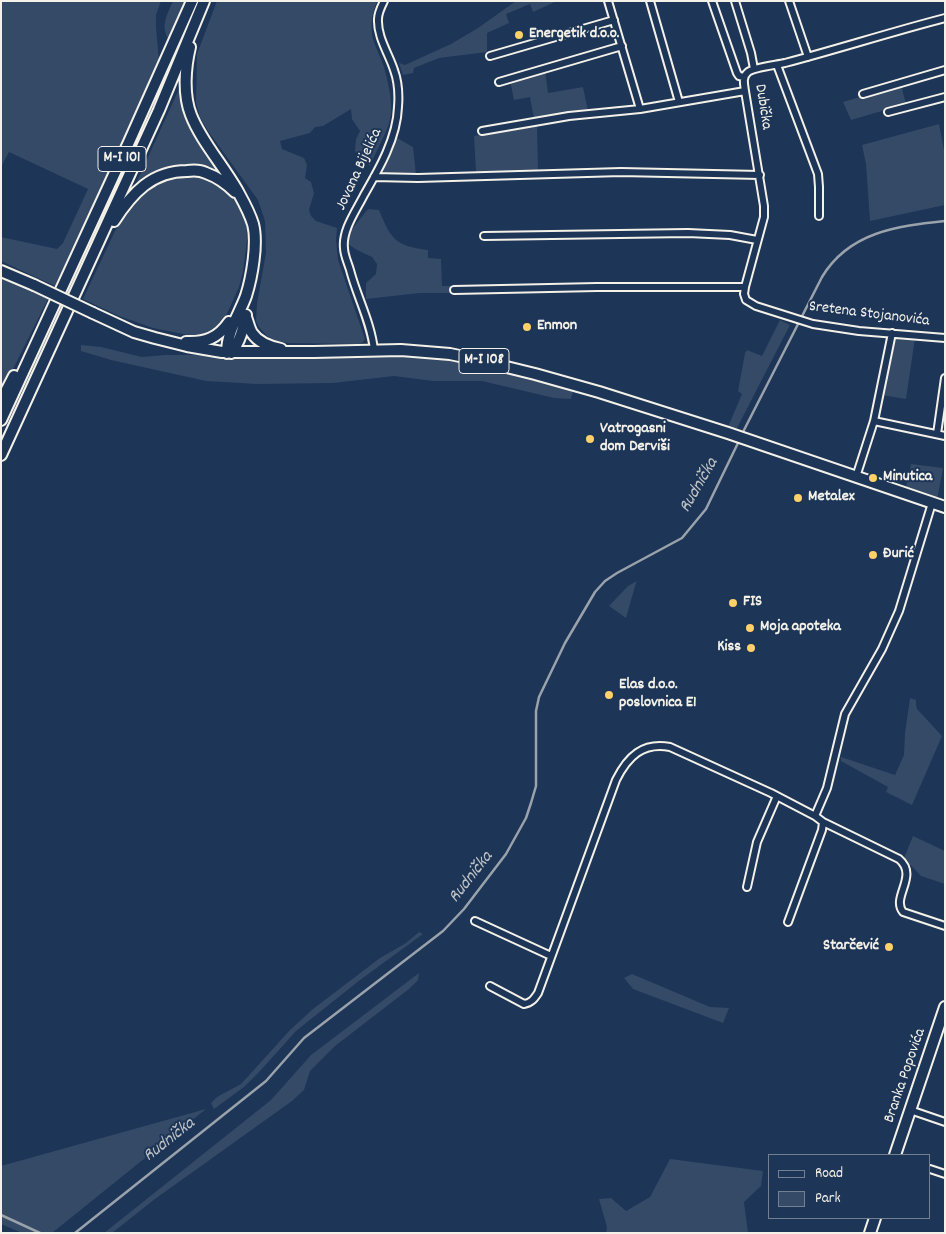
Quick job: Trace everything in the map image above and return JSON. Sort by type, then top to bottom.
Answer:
[{"type":"main road","name":"M-I 101","points":[[1,420],[192,1]]},
{"type":"main road","name":"M-I 101","points":[[1,455],[159,110],[205,1]]},
{"type":"main road","points":[[205,1],[188,53],[186,72],[188,102],[191,114],[201,134],[244,201],[253,226],[255,242],[253,260],[244,298],[228,336],[229,353]]},
{"type":"main road","points":[[84,274],[114,221],[131,196],[159,176],[177,171],[198,170],[218,178],[240,195]]},
{"type":"main road","name":"M-I 108","points":[[1,271],[134,332],[187,346],[229,353],[374,350],[427,351],[474,359],[590,389],[945,507]]},
{"type":"main road","points":[[244,298],[246,317],[252,333],[259,341],[275,348],[314,352]]},
{"type":"main road","points":[[167,341],[194,342],[210,339],[222,332],[231,320],[237,306],[244,298]]},
{"type":"main road","points":[[1,401],[40,323],[49,315]]},
{"type":"main road","points":[[229,353],[236,346],[240,338],[246,317]]},
{"type":"main road","name":"Branka Popovića","points":[[895,1154],[942,1023],[945,1006]]},
{"type":"main road","points":[[870,1233],[875,1219]]},
{"type":"street","name":"Jovana Bijelića","points":[[374,350],[372,335],[354,287],[345,254],[344,242],[347,229],[388,148],[397,120],[398,85],[395,71],[379,31],[378,19],[380,8],[384,1]]},
{"type":"street","points":[[608,1],[640,109]]},
{"type":"street","points":[[650,1],[680,102]]},
{"type":"street","points":[[712,1],[736,73],[744,78]]},
{"type":"street","points":[[734,1],[751,53],[754,69]]},
{"type":"street","points":[[789,1],[808,57]]},
{"type":"street","name":"Dubička","points":[[744,287],[764,217],[760,175],[745,90],[744,78],[748,72],[945,18]]},
{"type":"street","points":[[490,56],[614,20]]},
{"type":"street","points":[[499,82],[622,46]]},
{"type":"street","points":[[777,65],[818,174],[819,216]]},
{"type":"street","points":[[863,94],[945,70]]},
{"type":"street","points":[[482,131],[569,116],[640,109],[745,90]]},
{"type":"street","points":[[888,112],[945,97]]},
{"type":"street","points":[[374,177],[418,178],[621,172],[760,175]]},
{"type":"street","points":[[484,236],[688,233],[730,235],[757,240]]},
{"type":"street","points":[[454,290],[744,287]]},
{"type":"street","name":"Sretena Stojanovića","points":[[744,287],[745,297],[750,303],[807,323],[859,331],[945,338]]},
{"type":"street","points":[[856,477],[874,421],[892,333]]},
{"type":"street","points":[[936,434],[945,378]]},
{"type":"street","points":[[874,421],[945,436]]},
{"type":"street","points":[[815,816],[827,788],[845,714],[882,649],[899,611],[932,503]]},
{"type":"street","points":[[490,986],[524,1004],[534,1000],[616,780],[624,766],[636,753],[656,746],[670,747],[777,796],[823,822],[899,859],[902,861],[907,874],[900,902],[902,912],[945,926]]},
{"type":"street","points":[[747,887],[757,842],[777,796]]},
{"type":"street","points":[[788,922],[822,830],[823,822]]},
{"type":"street","points":[[475,921],[551,956]]},
{"type":"street","points":[[910,1110],[945,1122]]},
{"type":"street","points":[[931,1169],[945,1174]]},
{"type":"green space","points":[[1,1],[161,1],[156,15],[159,62],[55,286],[1,261],[1,237],[57,249],[63,243],[88,189],[9,152],[1,167]]},
{"type":"green space","points":[[173,1],[186,1],[169,40],[166,35],[165,25]]},
{"type":"green space","points":[[217,1],[377,1],[372,20],[372,34],[387,78],[391,113],[370,166],[355,151],[356,139],[360,131],[352,119],[351,109],[323,126],[315,127],[310,133],[280,141],[282,149],[304,158],[307,165],[305,178],[311,182],[314,193],[309,210],[311,216],[316,221],[337,228],[338,260],[365,339],[359,344],[289,343],[276,341],[267,336],[256,321],[257,303],[266,253],[265,221],[258,200],[208,131],[200,117],[196,103],[197,54]]},
{"type":"green space","points":[[516,1],[557,1],[533,12],[530,4],[506,14],[509,23],[487,33],[487,52],[439,58],[414,68],[413,73],[403,75],[399,63],[405,65],[451,44],[478,28]]},
{"type":"green space","points":[[545,70],[548,93],[583,87],[588,111],[534,119],[530,97],[514,100],[510,80]]},
{"type":"green space","points":[[184,78],[184,93],[228,178],[197,167],[134,188]]},
{"type":"green space","points":[[901,85],[906,104],[851,120],[843,102]]},
{"type":"green space","points":[[939,124],[945,155],[945,205],[870,221],[866,164],[862,145]]},
{"type":"green space","points":[[537,125],[538,170],[476,172],[474,136]]},
{"type":"green space","points":[[397,138],[413,147],[416,175],[385,174],[382,170]]},
{"type":"green space","points":[[186,174],[204,177],[227,190],[241,204],[246,222],[247,240],[239,287],[221,327],[216,332],[198,337],[153,328],[119,316],[83,299],[115,231],[133,200],[147,187],[168,177]]},
{"type":"green space","points":[[368,209],[379,210],[391,234],[401,243],[428,250],[428,258],[441,259],[442,286],[450,286],[450,293],[420,293],[366,299],[366,283],[376,274],[377,264],[372,257],[348,244],[348,234]]},
{"type":"green space","points":[[1,278],[48,299],[1,393]]},
{"type":"green space","points":[[780,320],[790,325],[736,430],[728,427],[742,394],[738,391],[745,353],[747,350],[762,356]]},
{"type":"green space","points":[[899,337],[915,338],[906,399],[882,395],[893,343]]},
{"type":"green space","points":[[81,345],[101,347],[142,357],[211,355],[261,358],[420,354],[474,363],[573,391],[571,399],[554,398],[482,381],[433,381],[394,376],[333,383],[257,384],[206,381],[111,360],[81,351]]},
{"type":"green space","points":[[911,464],[943,468],[937,500],[906,487]]},
{"type":"green space","points":[[637,581],[626,618],[609,606],[628,586]]},
{"type":"green space","points":[[910,698],[916,700],[917,709],[942,736],[912,805],[886,792],[888,787],[841,761],[841,757],[895,775],[904,755]]},
{"type":"green space","points":[[913,836],[945,851],[945,884],[921,876],[904,858]]},
{"type":"green space","points":[[419,932],[423,934],[360,980],[296,1031],[244,1087],[214,1109],[211,1103],[217,1097],[241,1084],[290,1030],[313,1009],[380,958],[406,943]]},
{"type":"green space","points":[[419,973],[418,980],[409,989],[335,1046],[310,1071],[304,1090],[292,1101],[155,1199],[112,1233],[104,1233],[271,1100],[311,1055]]},
{"type":"green space","points":[[632,974],[710,1007],[729,1008],[723,1023],[633,989],[624,978]]},
{"type":"green space","points":[[206,1109],[52,1233],[22,1233],[1,1224],[1,1166]]},
{"type":"green space","points":[[670,1159],[763,1171],[761,1186],[744,1202],[748,1233],[606,1233],[607,1227],[599,1199],[611,1198],[626,1211],[650,1197]]},
{"type":"waterway","name":"Rudnička","points":[[743,432],[822,277],[833,262],[846,250],[876,234],[892,229],[945,221]]},
{"type":"waterway","name":"Rudnička","points":[[75,1233],[266,1081],[304,1038],[443,931],[464,909],[506,854],[526,818],[536,786],[536,711],[539,697],[565,643],[595,592],[605,581],[682,538],[706,509],[738,443]]},
{"type":"waterway","points":[[1,1215],[40,1233]]},
{"type":"place","name":"Energetik d.o.o.","points":[[519,35]]},
{"type":"place","name":"Enmon","points":[[527,327]]},
{"type":"place","name":"Vatrogasni dom Derviši","points":[[590,439]]},
{"type":"place","name":"Minutica","points":[[873,478]]},
{"type":"place","name":"Metalex","points":[[798,498]]},
{"type":"place","name":"Đurić","points":[[873,555]]},
{"type":"place","name":"FIS","points":[[733,603]]},
{"type":"place","name":"Moja apoteka","points":[[750,628]]},
{"type":"place","name":"Kiss","points":[[751,648]]},
{"type":"place","name":"Elas d.o.o. poslovnica E1","points":[[609,695]]},
{"type":"place","name":"Starčević","points":[[889,947]]}]
